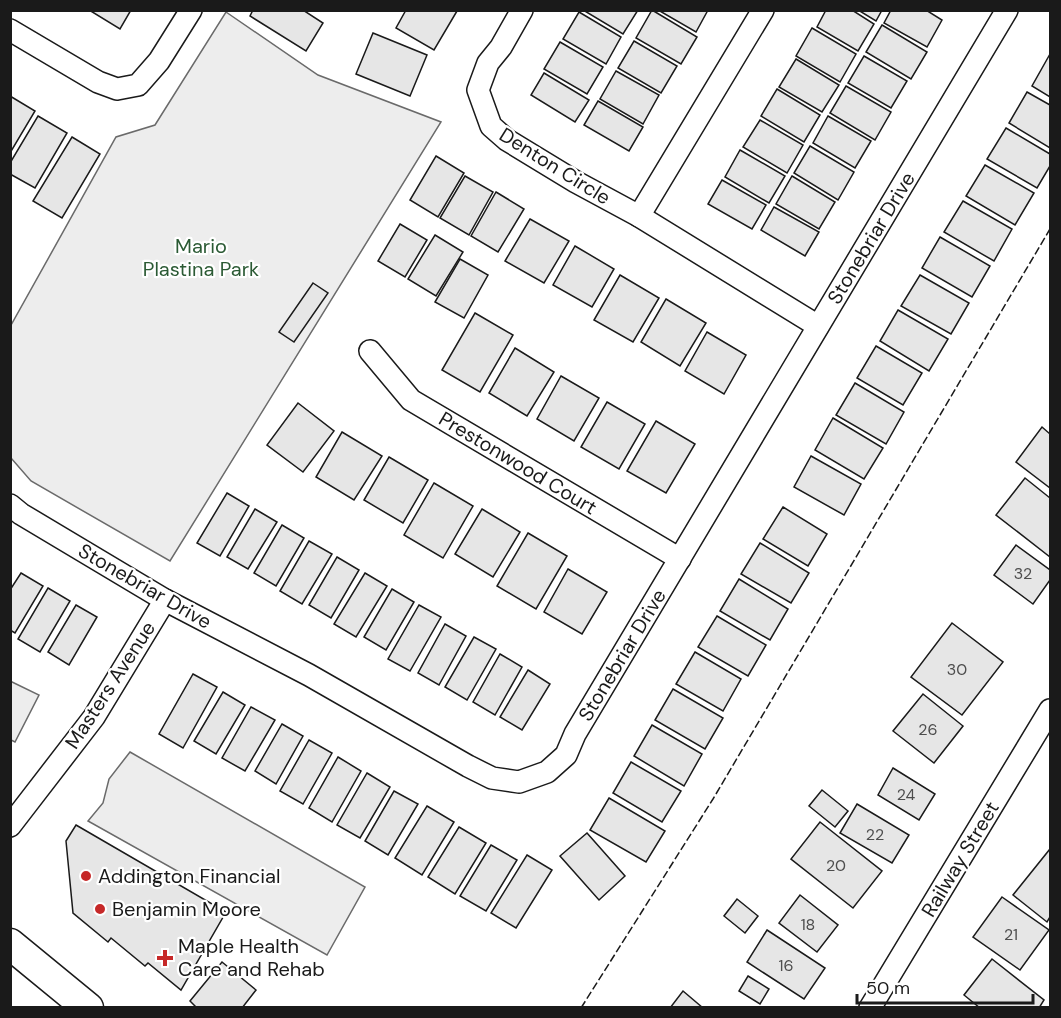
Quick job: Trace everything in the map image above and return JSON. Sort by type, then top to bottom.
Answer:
[{"type":"main road","points":[[10,944],[88,1008]]},
{"type":"street","points":[[10,30],[98,82],[117,89],[138,85],[159,61],[191,10]]},
{"type":"street","name":"Denton Circle","points":[[522,10],[501,47],[488,63],[478,90],[490,126],[507,140],[639,216],[818,326]]},
{"type":"street","points":[[639,216],[764,10]]},
{"type":"street","name":"Stonebriar Drive","points":[[10,505],[21,514],[165,600],[309,675],[492,778],[519,782],[547,772],[566,755],[575,734],[1007,10]]},
{"type":"street","name":"Prestonwood Court","points":[[370,351],[411,400],[680,559]]},
{"type":"street","name":"Masters Avenue","points":[[10,826],[94,717],[165,600]]},
{"type":"street","name":"Railway Street","points":[[870,1008],[1050,710]]},
{"type":"shaded area","name":"Mario Plastina Park","points":[[226,12],[318,75],[441,122],[170,561],[31,481],[11,458],[10,327],[116,137],[155,125]]},
{"type":"shaded area","points":[[10,681],[39,695],[15,742],[11,740]]},
{"type":"shaded area","points":[[130,752],[365,887],[327,955],[88,821],[103,803],[109,779]]},
{"type":"building","points":[[89,10],[131,10],[120,29]]},
{"type":"building","points":[[253,10],[303,10],[323,23],[306,51],[250,16]]},
{"type":"building","points":[[406,10],[457,11],[434,50],[396,28]]},
{"type":"building","points":[[583,10],[638,10],[623,34]]},
{"type":"building","points":[[652,10],[697,37],[681,64],[636,38]]},
{"type":"building","points":[[658,10],[708,10],[696,32]]},
{"type":"building","points":[[826,10],[852,10],[874,24],[858,51],[817,27]]},
{"type":"building","points":[[858,10],[882,10],[876,21]]},
{"type":"building","points":[[891,10],[926,10],[942,20],[927,47],[884,23]]},
{"type":"building","points":[[579,12],[621,37],[606,64],[563,39]]},
{"type":"building","points":[[882,25],[927,52],[911,79],[866,52]]},
{"type":"building","points":[[812,28],[856,54],[840,82],[796,56]]},
{"type":"building","points":[[373,33],[427,55],[410,96],[356,74]]},
{"type":"building","points":[[634,41],[677,66],[661,93],[618,68]]},
{"type":"building","points":[[560,42],[603,67],[587,94],[544,69]]},
{"type":"building","points":[[1050,54],[1050,97],[1032,86]]},
{"type":"building","points":[[864,56],[907,81],[891,108],[848,83]]},
{"type":"building","points":[[796,59],[839,85],[822,112],[779,87]]},
{"type":"building","points":[[616,71],[659,95],[643,124],[600,99]]},
{"type":"building","points":[[544,73],[589,100],[575,122],[531,95]]},
{"type":"building","points":[[846,86],[891,112],[875,140],[830,113]]},
{"type":"building","points":[[777,89],[820,115],[804,142],[761,116]]},
{"type":"building","points":[[1027,92],[1050,105],[1050,148],[1009,123]]},
{"type":"building","points":[[10,96],[35,111],[10,153]]},
{"type":"building","points":[[598,101],[643,127],[629,151],[584,125]]},
{"type":"building","points":[[38,116],[67,133],[35,188],[10,174],[10,163]]},
{"type":"building","points":[[828,116],[871,141],[855,168],[813,143]]},
{"type":"building","points":[[760,120],[803,145],[787,173],[743,147]]},
{"type":"building","points":[[1006,128],[1050,154],[1050,166],[1037,188],[987,159]]},
{"type":"building","points":[[72,137],[100,154],[62,218],[33,201]]},
{"type":"building","points":[[810,146],[854,172],[838,200],[794,173]]},
{"type":"building","points":[[740,150],[785,176],[769,203],[725,177]]},
{"type":"building","points":[[436,156],[464,173],[438,217],[410,200]]},
{"type":"building","points":[[985,165],[1034,193],[1015,225],[966,196]]},
{"type":"building","points":[[465,176],[493,192],[469,235],[440,218]]},
{"type":"building","points":[[792,176],[835,202],[819,229],[776,204]]},
{"type":"building","points":[[722,180],[766,205],[752,229],[708,204]]},
{"type":"building","points":[[496,192],[524,209],[498,252],[471,236]]},
{"type":"building","points":[[963,201],[1012,229],[994,261],[944,232]]},
{"type":"building","points":[[774,207],[819,232],[805,256],[761,230]]},
{"type":"building","points":[[530,219],[569,241],[544,283],[505,261]]},
{"type":"building","points":[[400,224],[427,240],[405,277],[378,261]]},
{"type":"building","points":[[435,235],[463,252],[436,296],[408,279]]},
{"type":"building","points":[[940,237],[990,266],[972,297],[922,268]]},
{"type":"building","points":[[575,246],[614,269],[592,307],[553,285]]},
{"type":"building","points":[[460,259],[488,275],[464,318],[435,302]]},
{"type":"building","points":[[620,275],[659,298],[633,342],[594,320]]},
{"type":"building","points":[[920,275],[969,303],[951,334],[901,306]]},
{"type":"building","points":[[313,283],[328,293],[294,342],[279,332]]},
{"type":"building","points":[[666,299],[706,323],[680,366],[641,342]]},
{"type":"building","points":[[898,310],[948,339],[929,371],[880,341]]},
{"type":"building","points":[[475,313],[513,335],[480,392],[442,370]]},
{"type":"building","points":[[707,332],[746,355],[724,394],[685,371]]},
{"type":"building","points":[[876,346],[922,373],[903,405],[857,378]]},
{"type":"building","points":[[515,348],[554,372],[527,416],[489,393]]},
{"type":"building","points":[[561,376],[599,398],[574,441],[537,419]]},
{"type":"building","points":[[855,383],[904,412],[886,444],[836,415]]},
{"type":"building","points":[[607,402],[645,424],[619,469],[581,447]]},
{"type":"building","points":[[298,403],[334,431],[303,472],[267,445]]},
{"type":"building","points":[[833,418],[883,448],[864,479],[815,450]]},
{"type":"building","points":[[656,421],[695,444],[666,493],[627,471]]},
{"type":"building","points":[[1042,427],[1050,434],[1050,488],[1016,462]]},
{"type":"building","points":[[342,432],[382,456],[354,500],[316,477]]},
{"type":"building","points":[[811,456],[861,484],[844,515],[794,487]]},
{"type":"building","points":[[389,457],[428,480],[403,523],[364,500]]},
{"type":"building","points":[[1025,478],[1050,498],[1050,557],[996,515]]},
{"type":"building","points":[[434,483],[473,506],[443,558],[404,535]]},
{"type":"building","points":[[227,493],[249,506],[220,556],[197,543]]},
{"type":"building","points":[[783,507],[827,534],[808,566],[763,539]]},
{"type":"building","points":[[255,509],[277,522],[248,569],[227,557]]},
{"type":"building","points":[[482,509],[520,532],[493,577],[455,554]]},
{"type":"building","points":[[282,525],[304,538],[276,586],[254,573]]},
{"type":"building","points":[[528,533],[567,556],[536,609],[497,586]]},
{"type":"building","points":[[309,541],[332,554],[302,604],[280,591]]},
{"type":"building","points":[[760,543],[809,573],[791,603],[741,574]]},
{"type":"building","points":[[1016,545],[1050,570],[1050,580],[1033,604],[994,575]]},
{"type":"building","points":[[337,557],[359,570],[331,618],[309,605]]},
{"type":"building","points":[[568,569],[607,592],[582,634],[544,612]]},
{"type":"building","points":[[21,573],[43,586],[15,633],[10,630],[10,590]]},
{"type":"building","points":[[365,573],[387,586],[356,637],[334,624]]},
{"type":"building","points":[[739,579],[788,609],[770,640],[720,611]]},
{"type":"building","points":[[48,588],[70,601],[40,652],[18,639]]},
{"type":"building","points":[[392,589],[414,602],[386,650],[364,637]]},
{"type":"building","points":[[76,605],[97,617],[69,665],[48,652]]},
{"type":"building","points":[[419,605],[441,617],[410,671],[388,659]]},
{"type":"building","points":[[717,616],[766,645],[748,676],[698,647]]},
{"type":"building","points":[[952,623],[1003,662],[962,715],[911,677]]},
{"type":"building","points":[[445,624],[466,636],[439,685],[418,673]]},
{"type":"building","points":[[474,637],[496,649],[467,700],[445,687]]},
{"type":"building","points":[[695,652],[741,679],[723,711],[676,684]]},
{"type":"building","points":[[500,654],[522,667],[495,715],[473,702]]},
{"type":"building","points":[[528,670],[550,684],[522,730],[500,717]]},
{"type":"building","points":[[193,674],[217,687],[183,748],[159,734]]},
{"type":"building","points":[[673,689],[723,718],[705,749],[655,720]]},
{"type":"building","points":[[223,692],[245,705],[216,754],[194,741]]},
{"type":"building","points":[[923,694],[963,726],[934,763],[893,731]]},
{"type":"building","points":[[251,707],[275,720],[245,771],[222,758]]},
{"type":"building","points":[[282,724],[303,736],[276,784],[255,771]]},
{"type":"building","points":[[652,725],[702,754],[684,786],[634,756]]},
{"type":"building","points":[[309,740],[332,753],[303,804],[280,791]]},
{"type":"building","points":[[338,757],[361,771],[332,822],[309,808]]},
{"type":"building","points":[[631,762],[681,791],[662,822],[613,793]]},
{"type":"building","points":[[893,768],[935,794],[919,820],[878,795]]},
{"type":"building","points":[[367,773],[390,787],[360,838],[337,825]]},
{"type":"building","points":[[822,790],[848,811],[835,827],[809,806]]},
{"type":"building","points":[[394,791],[418,804],[388,855],[365,841]]},
{"type":"building","points":[[609,798],[665,831],[646,862],[590,830]]},
{"type":"building","points":[[857,804],[909,835],[892,863],[840,833]]},
{"type":"building","points":[[427,806],[454,822],[422,875],[395,858]]},
{"type":"building","points":[[820,822],[882,871],[853,908],[791,859]]},
{"type":"building","points":[[76,825],[226,912],[181,990],[148,963],[145,966],[111,938],[108,942],[73,913],[66,841]]},
{"type":"building","points":[[459,827],[486,843],[455,894],[428,877]]},
{"type":"building","points":[[587,833],[625,876],[599,900],[560,856]]},
{"type":"building","points":[[491,845],[517,860],[486,911],[460,896]]},
{"type":"building","points":[[1050,849],[1050,917],[1047,922],[1013,895]]},
{"type":"building","points":[[527,855],[552,870],[516,928],[491,913]]},
{"type":"building","points":[[800,895],[838,925],[817,952],[779,923]]},
{"type":"building","points":[[1002,897],[1049,930],[1020,970],[973,937]]},
{"type":"building","points":[[737,899],[758,916],[745,933],[724,916]]},
{"type":"building","points":[[767,930],[825,968],[804,999],[747,962]]},
{"type":"building","points":[[992,959],[1044,1000],[1039,1008],[980,1008],[964,995]]},
{"type":"building","points":[[222,962],[256,990],[242,1008],[197,1008],[190,1001]]},
{"type":"building","points":[[748,976],[769,989],[760,1004],[739,991]]},
{"type":"building","points":[[683,991],[703,1008],[670,1008]]},
{"type":"fence","points":[[581,1008],[713,799],[1050,229]]},
{"type":"place","name":"Addington Financial","points":[[86,876]]},
{"type":"place","name":"Benjamin Moore","points":[[100,909]]},
{"type":"place","name":"Maple Health Care and Rehab","points":[[165,958]]}]
